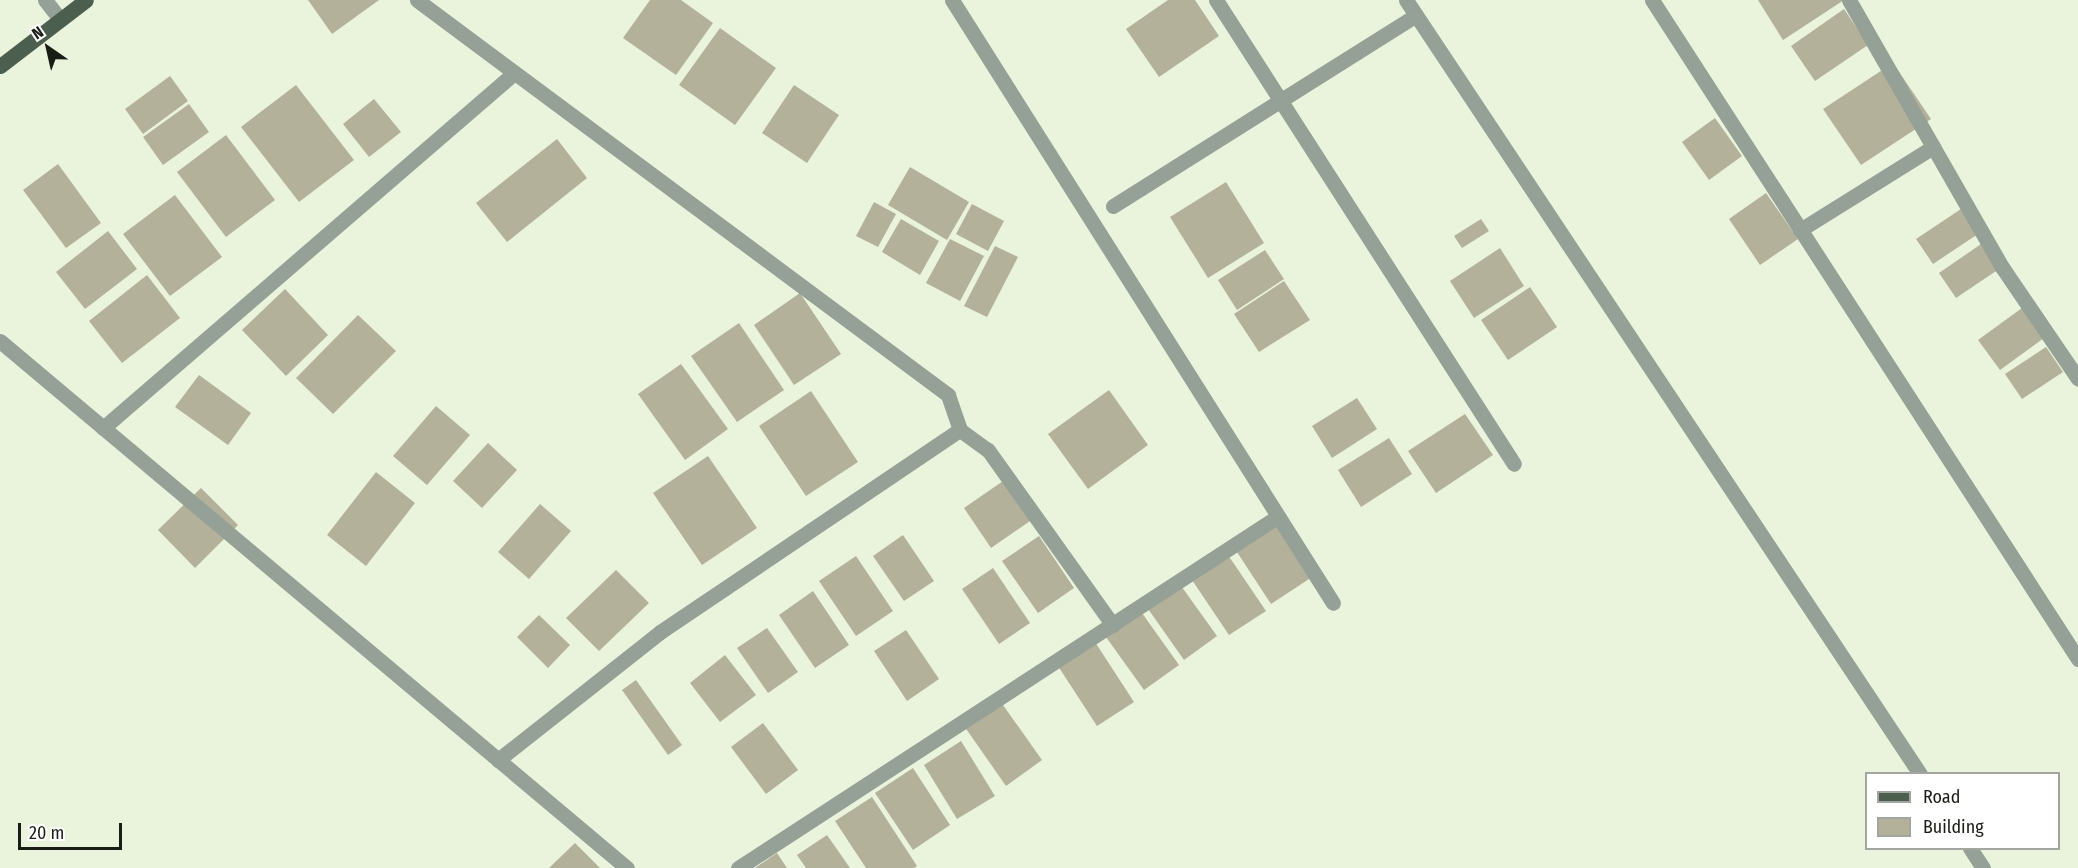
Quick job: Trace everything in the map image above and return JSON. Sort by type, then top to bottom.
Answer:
[{"type":"main road","points":[[0,66],[86,0]]},
{"type":"street","points":[[45,0],[60,20]]},
{"type":"street","points":[[417,0],[513,74],[948,396],[960,430],[988,450],[1113,624]]},
{"type":"street","points":[[952,0],[1333,603]]},
{"type":"street","points":[[1216,0],[1515,464]]},
{"type":"street","points":[[1406,0],[1919,772]]},
{"type":"street","points":[[1652,0],[2078,659]]},
{"type":"street","points":[[1849,0],[2002,267],[2078,379]]},
{"type":"street","points":[[1113,206],[1279,98],[1416,15]]},
{"type":"street","points":[[103,428],[513,74]]},
{"type":"street","points":[[1800,230],[1933,147]]},
{"type":"street","points":[[0,341],[627,868]]},
{"type":"street","points":[[498,760],[660,632],[960,430]]},
{"type":"street","points":[[738,868],[1274,519]]},
{"type":"street","points":[[1971,850],[1983,868]]},
{"type":"building","points":[[308,0],[379,0],[332,34]]},
{"type":"building","points":[[650,0],[681,0],[713,23],[676,75],[623,38]]},
{"type":"building","points":[[1168,0],[1195,0],[1219,36],[1159,77],[1126,29]]},
{"type":"building","points":[[1758,0],[1844,0],[1783,40]]},
{"type":"building","points":[[1844,9],[1868,45],[1815,81],[1791,46]]},
{"type":"building","points":[[720,28],[776,68],[735,125],[679,85]]},
{"type":"building","points":[[1893,63],[1931,119],[1861,165],[1823,109]]},
{"type":"building","points":[[170,76],[188,101],[143,134],[125,109]]},
{"type":"building","points":[[296,85],[354,160],[299,202],[241,127]]},
{"type":"building","points":[[794,85],[839,115],[807,163],[762,133]]},
{"type":"building","points":[[374,99],[401,132],[369,157],[343,124]]},
{"type":"building","points":[[189,104],[209,132],[163,165],[143,137]]},
{"type":"building","points":[[1715,118],[1742,156],[1709,180],[1682,142]]},
{"type":"building","points":[[226,135],[275,200],[226,237],[177,172]]},
{"type":"building","points":[[557,139],[587,178],[507,242],[476,203]]},
{"type":"building","points":[[58,164],[101,223],[66,248],[23,190]]},
{"type":"building","points":[[910,167],[969,202],[947,240],[888,205]]},
{"type":"building","points":[[1226,182],[1264,243],[1208,278],[1170,217]]},
{"type":"building","points":[[1766,193],[1798,239],[1760,265],[1729,219]]},
{"type":"building","points":[[175,195],[222,257],[170,296],[123,234]]},
{"type":"building","points":[[874,202],[896,214],[878,247],[856,236]]},
{"type":"building","points":[[972,204],[1004,221],[988,251],[956,234]]},
{"type":"building","points":[[1961,209],[1978,234],[1933,264],[1916,239]]},
{"type":"building","points":[[901,219],[939,241],[920,275],[882,252]]},
{"type":"building","points":[[1481,219],[1489,231],[1462,248],[1454,236]]},
{"type":"building","points":[[108,231],[137,269],[85,309],[56,272]]},
{"type":"building","points":[[950,239],[984,256],[960,301],[926,283]]},
{"type":"building","points":[[1984,242],[2002,267],[1956,298],[1939,273]]},
{"type":"building","points":[[995,246],[1018,257],[987,317],[964,306]]},
{"type":"building","points":[[1500,248],[1524,286],[1474,318],[1450,281]]},
{"type":"building","points":[[1265,250],[1284,279],[1237,310],[1218,280]]},
{"type":"building","points":[[147,275],[180,318],[122,363],[89,321]]},
{"type":"building","points":[[1284,281],[1310,320],[1259,352],[1234,314]]},
{"type":"building","points":[[1530,287],[1557,327],[1508,360],[1481,320]]},
{"type":"building","points":[[285,289],[328,335],[286,376],[242,330]]},
{"type":"building","points":[[800,293],[841,354],[794,385],[754,325]]},
{"type":"building","points":[[2022,308],[2044,338],[2000,370],[1978,340]]},
{"type":"building","points":[[358,315],[396,351],[333,414],[296,378]]},
{"type":"building","points":[[739,323],[784,390],[737,422],[691,356]]},
{"type":"building","points":[[2046,347],[2063,372],[2022,399],[2005,374]]},
{"type":"building","points":[[681,364],[728,429],[685,460],[638,394]]},
{"type":"building","points":[[199,375],[251,413],[228,445],[175,407]]},
{"type":"building","points":[[1109,390],[1148,445],[1088,489],[1048,434]]},
{"type":"building","points":[[811,391],[858,462],[806,496],[759,426]]},
{"type":"building","points":[[1357,398],[1377,429],[1332,458],[1312,426]]},
{"type":"building","points":[[436,406],[470,435],[427,485],[393,456]]},
{"type":"building","points":[[1465,414],[1493,455],[1436,493],[1408,451]]},
{"type":"building","points":[[1389,438],[1412,474],[1361,507],[1338,470]]},
{"type":"building","points":[[488,443],[517,470],[482,508],[453,481]]},
{"type":"building","points":[[708,456],[757,528],[702,565],[653,493]]},
{"type":"building","points":[[376,472],[415,503],[366,566],[327,535]]},
{"type":"building","points":[[1006,479],[1033,519],[991,548],[964,508]]},
{"type":"building","points":[[201,488],[238,525],[195,568],[158,530]]},
{"type":"building","points":[[540,504],[571,531],[529,579],[498,552]]},
{"type":"building","points":[[1274,519],[1312,577],[1271,604],[1233,546]]},
{"type":"building","points":[[903,535],[934,581],[904,601],[873,556]]},
{"type":"building","points":[[1039,536],[1074,588],[1038,613],[1002,561]]},
{"type":"building","points":[[1226,552],[1266,611],[1229,635],[1190,577]]},
{"type":"building","points":[[856,556],[893,611],[856,636],[819,581]]},
{"type":"building","points":[[993,568],[1030,623],[999,644],[962,589]]},
{"type":"building","points":[[616,570],[649,603],[599,651],[566,618]]},
{"type":"building","points":[[1179,583],[1217,636],[1184,660],[1146,606]]},
{"type":"building","points":[[813,591],[849,645],[815,668],[779,615]]},
{"type":"building","points":[[1142,613],[1179,665],[1144,690],[1106,637]]},
{"type":"building","points":[[539,615],[570,645],[548,668],[517,637]]},
{"type":"building","points":[[767,628],[798,672],[768,693],[737,648]]},
{"type":"building","points":[[906,630],[939,679],[907,701],[874,651]]},
{"type":"building","points":[[1095,642],[1134,702],[1097,726],[1058,666]]},
{"type":"building","points":[[725,655],[756,695],[720,722],[690,683]]},
{"type":"building","points":[[636,680],[682,745],[668,755],[622,690]]},
{"type":"building","points":[[998,698],[1042,760],[1006,786],[962,723]]},
{"type":"building","points":[[763,723],[798,770],[766,794],[731,747]]},
{"type":"building","points":[[961,741],[995,796],[957,819],[924,765]]},
{"type":"building","points":[[913,768],[950,825],[913,850],[875,793]]},
{"type":"building","points":[[872,797],[917,866],[914,868],[866,868],[835,821]]},
{"type":"building","points":[[827,835],[850,868],[806,868],[797,855]]},
{"type":"building","points":[[575,843],[600,868],[549,868]]},
{"type":"building","points":[[777,853],[787,868],[755,868]]}]
